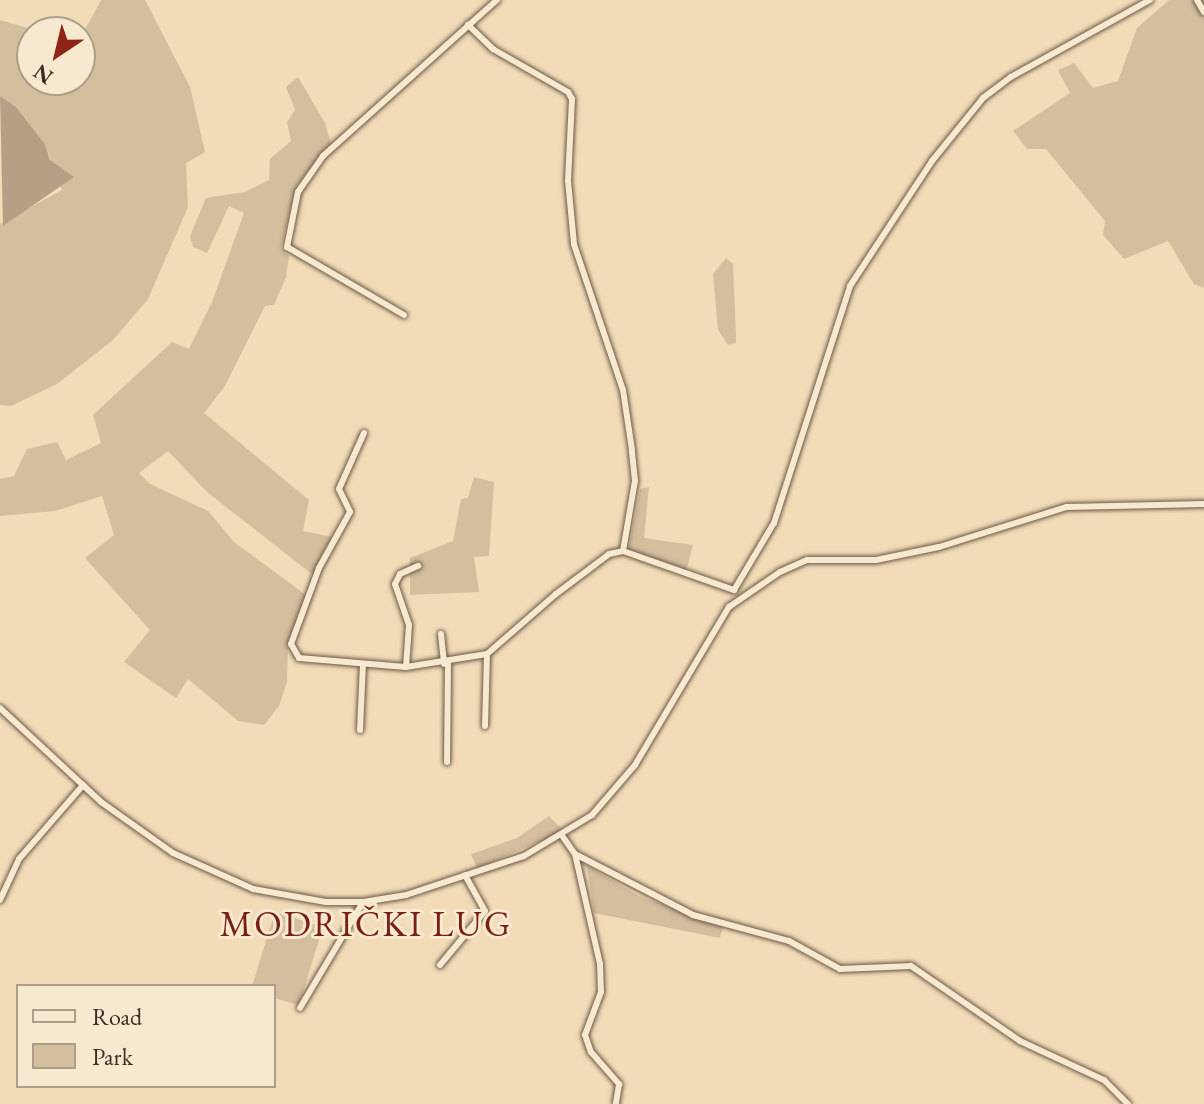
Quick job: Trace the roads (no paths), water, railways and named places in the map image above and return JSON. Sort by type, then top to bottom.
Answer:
[{"type":"street","points":[[404,315],[292,251],[286,242],[298,192],[323,156],[497,0]]},
{"type":"street","points":[[0,708],[83,785],[173,853],[213,875],[253,889],[326,902],[363,902],[465,875],[563,837],[592,815],[635,765],[737,592],[774,523],[850,286],[932,161],[983,98],[1011,77],[1150,0]]},
{"type":"street","points":[[1197,0],[1204,12]]},
{"type":"street","points":[[468,25],[493,49],[568,92],[572,99],[568,181],[574,244],[623,390],[632,450],[635,481],[623,551]]},
{"type":"street","points":[[364,433],[339,489],[350,512],[319,568],[291,648],[299,658],[406,667],[446,664],[487,654],[556,594],[609,554],[623,551],[737,592],[807,560],[876,560],[960,541],[1067,507],[1204,504]]},
{"type":"street","points":[[406,667],[409,625],[395,584],[400,574],[418,566]]},
{"type":"street","points":[[441,634],[446,664],[447,762]]},
{"type":"street","points":[[485,726],[487,654]]},
{"type":"street","points":[[360,730],[363,664]]},
{"type":"street","points":[[0,900],[19,859],[83,785]]},
{"type":"street","points":[[563,837],[575,854],[602,978],[585,1035],[591,1052],[619,1084],[616,1104]]},
{"type":"street","points":[[575,854],[693,915],[789,941],[840,969],[911,966],[1020,1041],[1104,1080],[1128,1104]]},
{"type":"street","points":[[440,965],[485,911],[465,875]]},
{"type":"street","points":[[300,1008],[363,902]]},
{"type":"district","name":"MODRIČKI LUG","points":[[366,924]]}]
